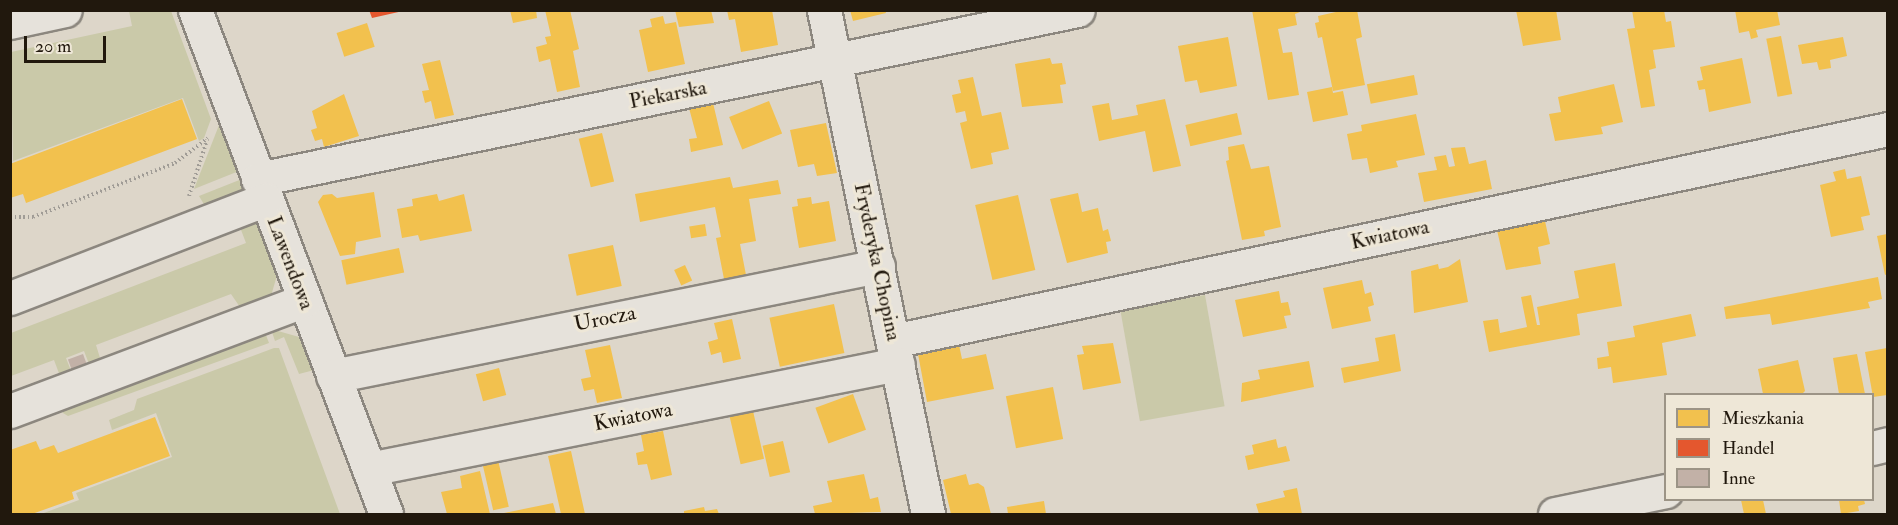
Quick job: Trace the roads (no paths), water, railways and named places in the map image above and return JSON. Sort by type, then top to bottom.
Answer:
[{"type":"street","points":[[10,22],[65,10]]},
{"type":"street","name":"Lawendowa","points":[[195,10],[386,514]]},
{"type":"street","name":"Fryderyka Chopina","points":[[824,10],[928,514]]},
{"type":"street","name":"Piekarska","points":[[10,298],[262,189],[1078,10]]},
{"type":"street","name":"Kwiatowa","points":[[369,469],[1887,129]]},
{"type":"street","name":"Urocza","points":[[333,376],[878,266]]},
{"type":"street","points":[[10,411],[305,300]]},
{"type":"street","points":[[1555,514],[1664,491]]}]
